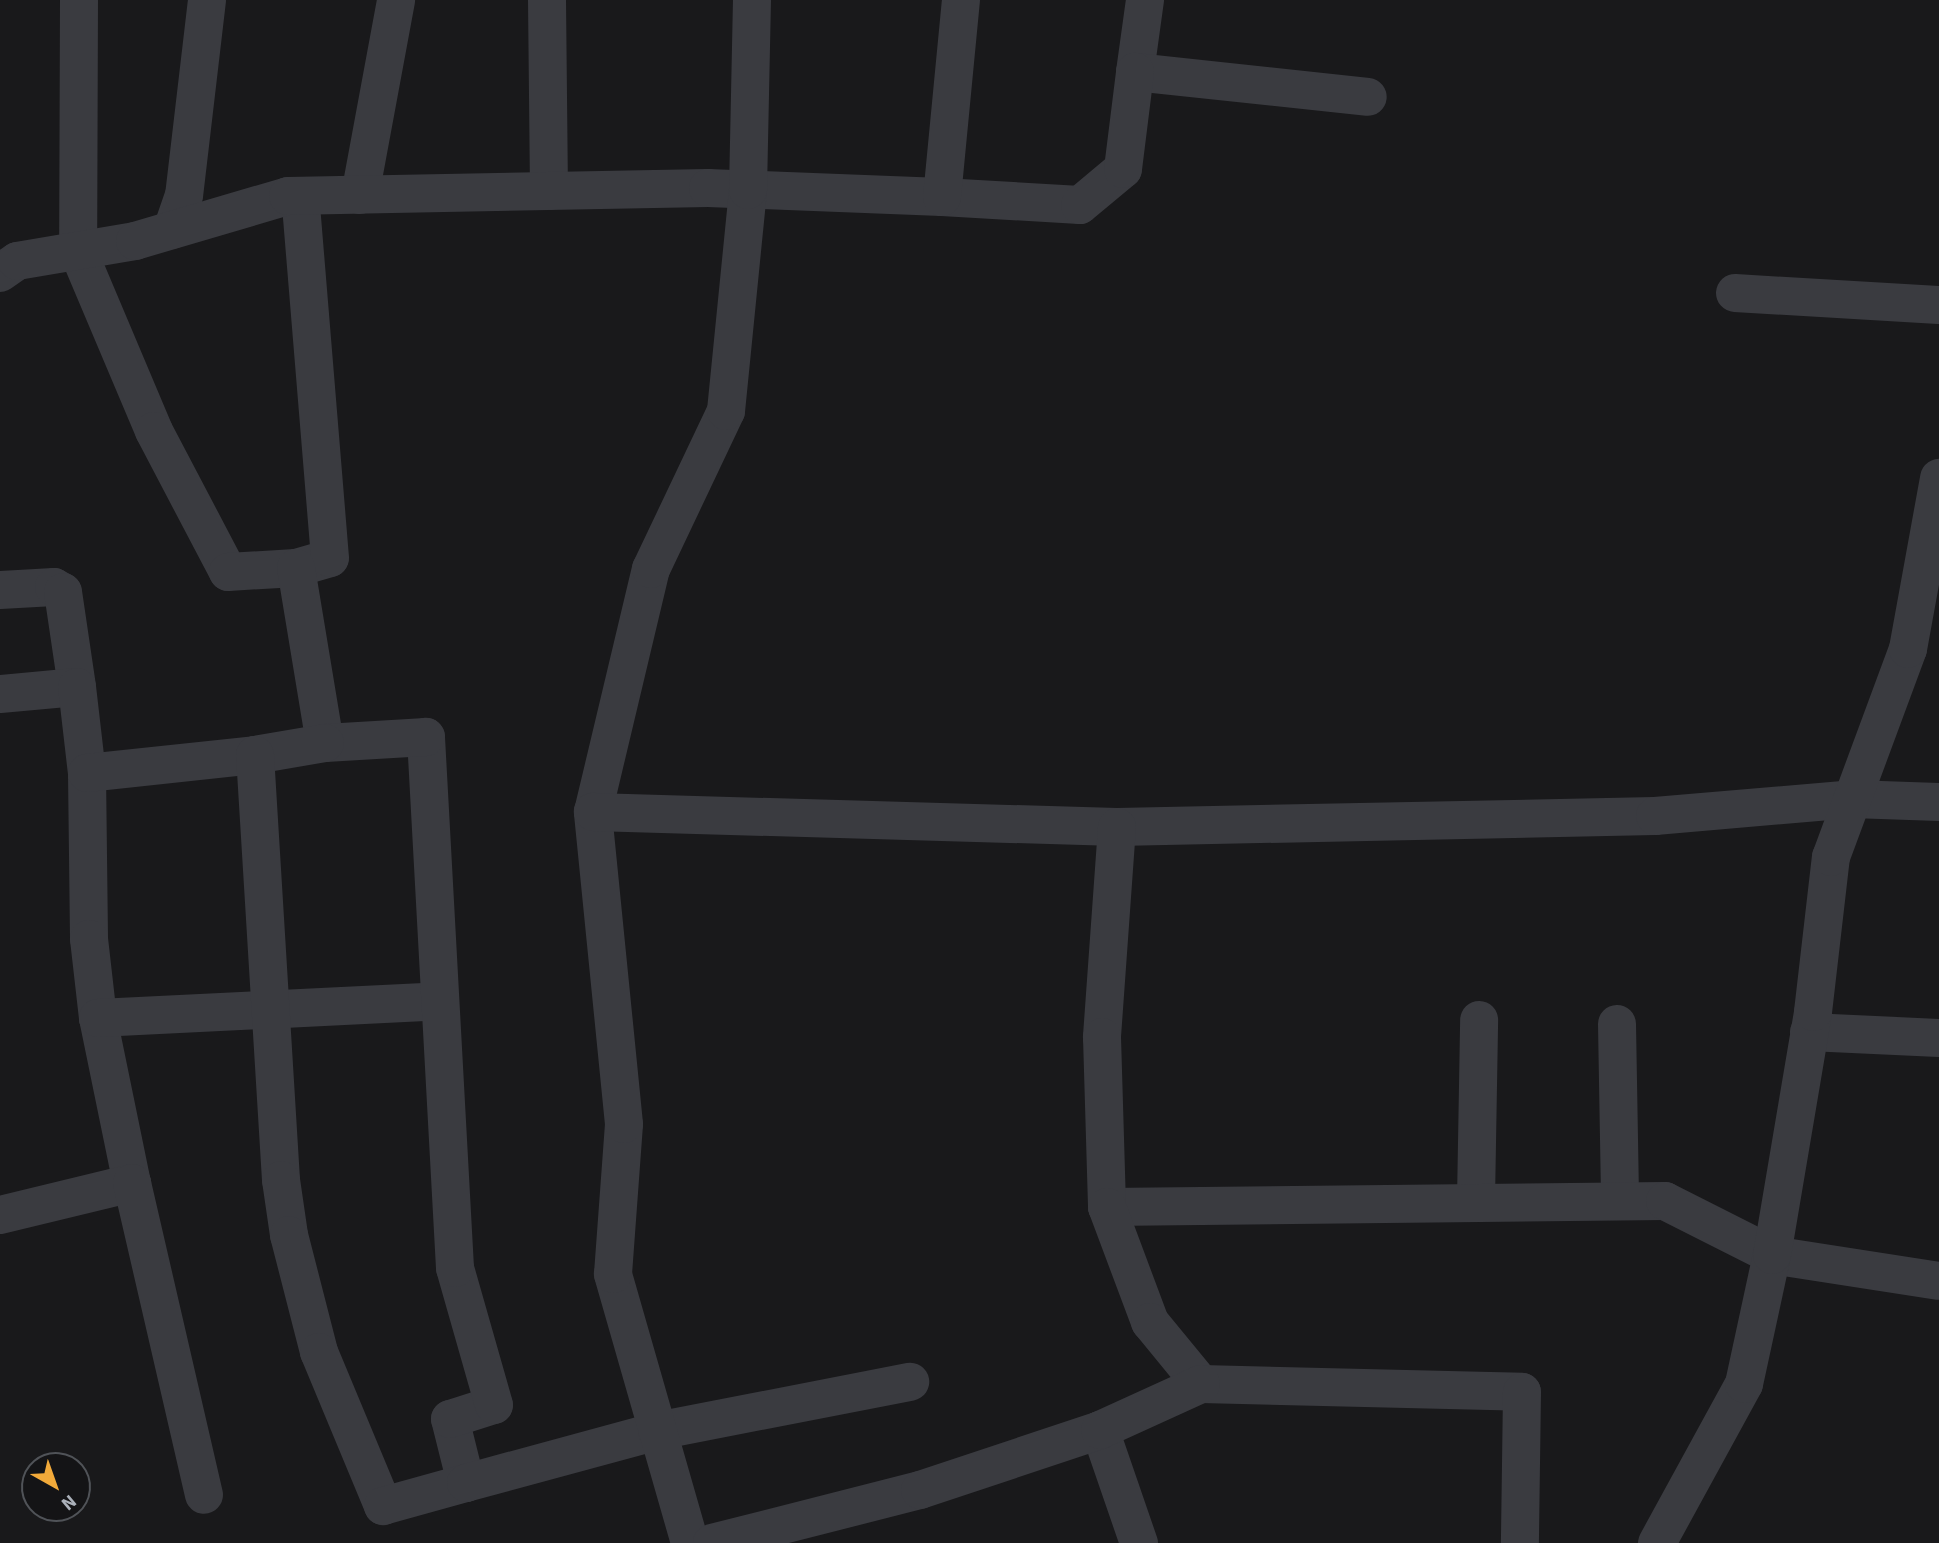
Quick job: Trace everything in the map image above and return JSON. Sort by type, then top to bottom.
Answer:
[{"type":"street","points":[[79,0],[78,251],[154,432],[228,572],[296,568],[330,558],[300,196]]},
{"type":"street","points":[[172,230],[184,195],[207,0]]},
{"type":"street","points":[[360,195],[396,0]]},
{"type":"street","points":[[547,0],[550,191]]},
{"type":"street","points":[[690,1543],[613,1274],[624,1124],[593,812],[651,569],[726,411],[748,190],[752,0]]},
{"type":"street","points":[[942,197],[961,0]]},
{"type":"street","points":[[0,274],[17,261],[78,251],[172,230],[300,196],[748,190],[1080,205],[1123,169],[1145,0]]},
{"type":"street","points":[[1135,72],[1368,97]]},
{"type":"street","points":[[1735,293],[1939,305]]},
{"type":"street","points":[[1657,1543],[1744,1384],[1772,1255],[1809,1032],[1831,857],[1908,649],[1939,478]]},
{"type":"street","points":[[296,568],[325,743]]},
{"type":"street","points":[[0,590],[54,587],[63,592],[87,773],[89,939],[98,1018],[132,1183],[204,1495]]},
{"type":"street","points":[[0,694],[77,687]]},
{"type":"street","points":[[87,773],[255,755],[325,743],[426,737],[455,1268],[494,1405],[450,1419],[466,1483]]},
{"type":"street","points":[[255,755],[281,1180],[289,1235],[330,1377],[383,1506],[657,1431],[910,1382]]},
{"type":"street","points":[[593,812],[1117,827],[1655,816],[1852,799],[1939,802]]},
{"type":"street","points":[[1117,827],[1102,1037],[1107,1207],[1150,1322],[1202,1384]]},
{"type":"street","points":[[98,1018],[440,1001]]},
{"type":"street","points":[[1476,1200],[1479,1020]]},
{"type":"street","points":[[1617,1024],[1620,1201]]},
{"type":"street","points":[[1809,1032],[1939,1038]]},
{"type":"street","points":[[0,1215],[132,1183]]},
{"type":"street","points":[[1107,1207],[1476,1200],[1665,1201],[1772,1255],[1939,1281]]},
{"type":"street","points":[[712,1543],[920,1490],[1100,1430],[1202,1384],[1522,1392],[1520,1543]]},
{"type":"street","points":[[1100,1430],[1139,1543]]}]
